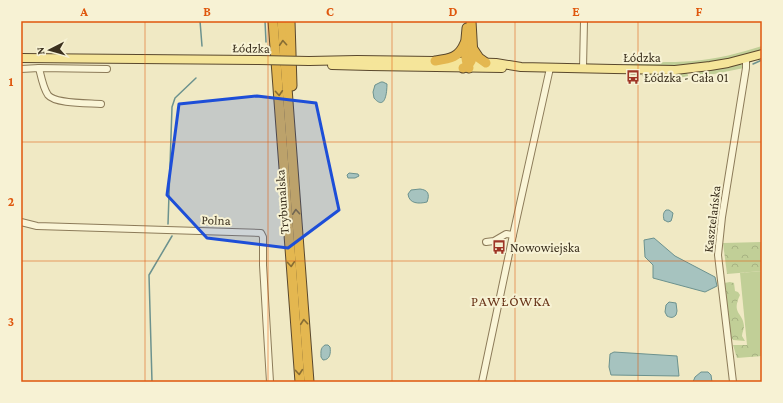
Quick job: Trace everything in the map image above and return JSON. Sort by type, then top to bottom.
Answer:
[{"type":"highway","points":[[269,21],[276,54]]},
{"type":"highway","name":"Trybunalska","points":[[273,21],[300,382]]},
{"type":"highway","name":"Trybunalska","points":[[282,21],[309,382]]},
{"type":"highway","points":[[290,21],[293,109],[290,137]]},
{"type":"highway","points":[[466,21],[467,65]]},
{"type":"highway","points":[[467,65],[473,56],[471,21]]},
{"type":"highway","points":[[435,61],[450,59],[456,56],[466,40]]},
{"type":"highway","points":[[473,48],[478,56],[486,63]]},
{"type":"main road","name":"Łódzka","points":[[21,58],[435,61],[506,68],[675,70],[710,66],[762,54]]},
{"type":"main road","name":"Łódzka","points":[[309,61],[320,64],[343,65],[467,65],[486,63],[521,67]]},
{"type":"street","points":[[583,68],[584,21]]},
{"type":"street","name":"Kasztelańska","points":[[733,382],[718,245],[746,68],[746,58]]},
{"type":"street","points":[[39,68],[47,92],[52,99],[101,104]]},
{"type":"street","points":[[21,69],[39,68],[107,70]]},
{"type":"street","points":[[482,382],[550,68]]},
{"type":"street","name":"Polna","points":[[21,222],[37,226],[261,233],[263,237],[263,265],[270,382]]},
{"type":"street","points":[[486,242],[494,241],[506,234],[513,235]]},
{"type":"highlighted area","points":[[257,96],[316,103],[339,210],[288,248],[207,238],[167,195],[179,104]]},
{"type":"green space","points":[[762,46],[762,50],[733,58],[703,63],[663,67],[623,65],[711,59]]},
{"type":"green space","points":[[740,64],[744,68],[694,77],[696,72]]},
{"type":"green space","points":[[686,72],[688,77],[659,78],[642,76],[643,74]]},
{"type":"green space","points":[[762,242],[762,271],[727,274],[723,243]]},
{"type":"green space","points":[[762,271],[762,345],[747,345],[740,273]]},
{"type":"green space","points":[[724,283],[734,283],[735,291],[740,295],[737,309],[743,321],[744,327],[742,336],[745,341],[733,340],[731,337]]},
{"type":"green space","points":[[733,345],[762,345],[762,356],[737,358]]},
{"type":"water","points":[[381,82],[387,84],[387,92],[385,99],[381,103],[374,98],[373,92],[375,85]]},
{"type":"water","points":[[349,173],[358,174],[359,176],[355,178],[348,178],[347,175]]},
{"type":"water","points":[[411,190],[425,190],[428,193],[427,202],[421,203],[410,200],[408,194]]},
{"type":"water","points":[[666,210],[673,213],[671,221],[668,222],[664,220],[663,215]]},
{"type":"water","points":[[654,238],[675,256],[715,277],[717,286],[705,292],[653,278],[653,265],[645,257],[644,240]]},
{"type":"water","points":[[669,302],[676,303],[677,311],[676,315],[673,317],[667,316],[665,312],[666,305]]},
{"type":"water","points":[[325,345],[330,347],[330,354],[327,359],[323,360],[321,357],[321,350]]},
{"type":"water","points":[[614,352],[677,356],[679,376],[611,375],[609,367],[610,354]]},
{"type":"water","points":[[701,372],[708,372],[711,375],[712,382],[693,382],[695,377]]},
{"type":"waterway","points":[[200,21],[202,46]]},
{"type":"waterway","points":[[265,21],[266,42]]},
{"type":"waterway","points":[[753,64],[762,60]]},
{"type":"waterway","points":[[168,224],[172,107],[175,98],[196,78]]},
{"type":"waterway","points":[[152,382],[149,275],[172,236]]},
{"type":"place","name":"Łódzka - Cała 01","points":[[633,77]]},
{"type":"place","name":"Nowowiejska","points":[[499,247]]},
{"type":"district","name":"PAWŁÓWKA","points":[[511,301]]}]
